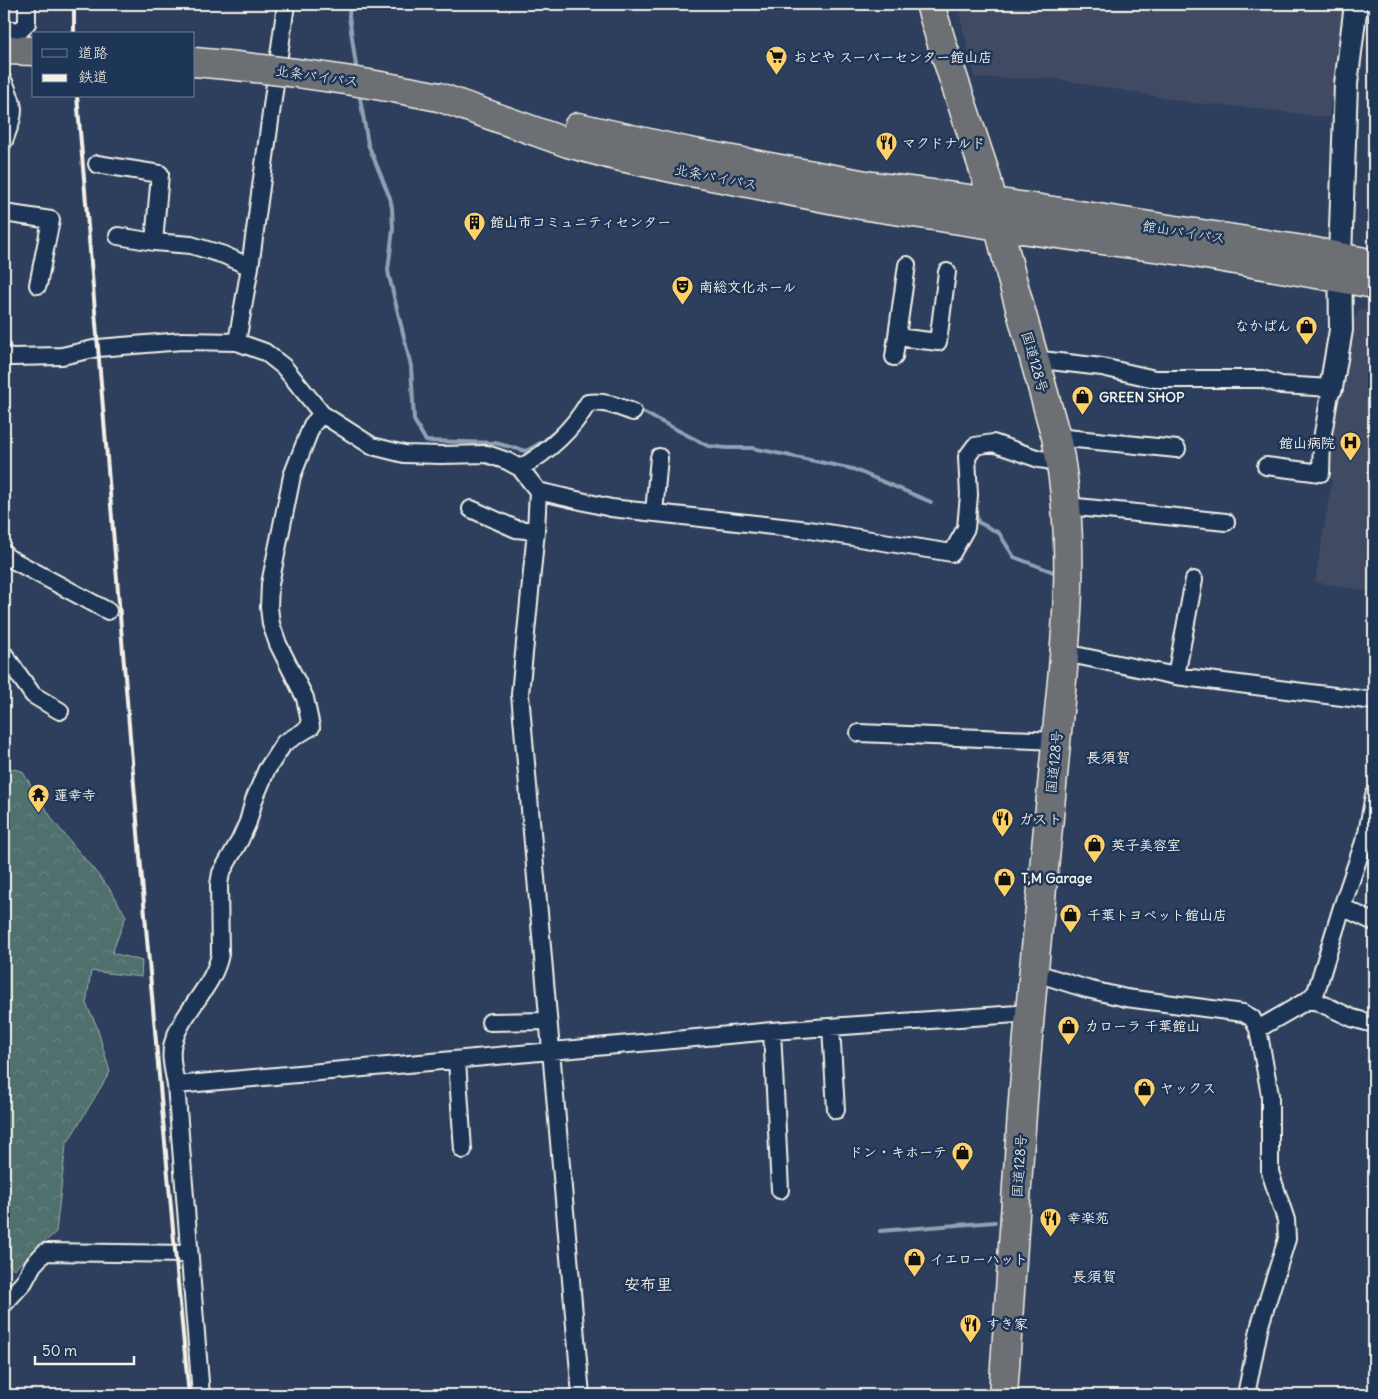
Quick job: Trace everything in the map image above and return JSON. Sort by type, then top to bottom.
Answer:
[{"type":"highway","name":"国道128号","points":[[930,4],[996,214],[1059,450],[1067,506],[1069,549],[1065,653],[1033,972],[1003,1395]]},
{"type":"highway","points":[[4,50],[32,52]]},
{"type":"highway","name":"北条バイパス","points":[[195,62],[262,68],[391,87],[514,111],[656,145],[866,185],[996,214]]},
{"type":"highway","name":"館山バイパス","points":[[996,214],[1340,267],[1374,264]]},
{"type":"highway","name":"館山バイパス","points":[[1340,267],[1374,284]]},
{"type":"street","points":[[4,29],[20,31],[27,23],[27,4]]},
{"type":"street","points":[[237,342],[250,267],[286,4]]},
{"type":"street","points":[[1266,466],[1321,473],[1322,439],[1341,330],[1340,267],[1346,84],[1356,4]]},
{"type":"street","points":[[4,82],[14,104],[13,115],[4,141]]},
{"type":"street","points":[[97,164],[160,174],[154,242]]},
{"type":"street","points":[[4,213],[51,220],[38,284]]},
{"type":"street","points":[[118,236],[154,242],[191,245],[224,255],[250,267]]},
{"type":"street","points":[[894,357],[907,265]]},
{"type":"street","points":[[897,337],[938,342],[947,272]]},
{"type":"street","points":[[4,355],[12,357],[62,356],[98,348],[141,344],[191,341],[237,342],[265,352],[284,367],[322,414],[372,446],[404,454],[441,456],[487,454],[520,468],[538,491],[611,508],[809,530],[952,553],[966,528],[969,495],[967,457],[975,446],[993,443],[1039,459],[1059,450],[1177,449]]},
{"type":"street","points":[[1034,359],[1084,364],[1155,379],[1262,379],[1281,385],[1331,388]]},
{"type":"street","points":[[520,468],[540,455],[569,430],[588,403],[600,402],[633,412]]},
{"type":"street","points":[[201,1395],[188,1254],[176,1085],[172,1060],[173,1044],[184,1018],[219,962],[219,884],[221,873],[244,831],[266,771],[284,743],[311,727],[305,698],[278,644],[271,624],[269,607],[270,584],[292,476],[312,425],[322,414]]},
{"type":"street","points":[[654,513],[659,457]]},
{"type":"street","points":[[538,491],[536,531],[520,694],[581,1395]]},
{"type":"street","points":[[1067,506],[1226,522]]},
{"type":"street","points":[[471,509],[516,529],[536,531]]},
{"type":"street","points":[[4,553],[7,557],[108,611]]},
{"type":"street","points":[[1176,676],[1194,580]]},
{"type":"street","points":[[1065,653],[1176,676],[1374,701]]},
{"type":"street","points":[[4,654],[33,696],[60,711]]},
{"type":"street","points":[[859,733],[1056,741]]},
{"type":"street","points":[[1258,1029],[1308,1000],[1316,992],[1342,907],[1368,851],[1367,833],[1374,795]]},
{"type":"street","points":[[1342,907],[1374,922]]},
{"type":"street","points":[[1033,972],[1087,989],[1126,998],[1243,1013],[1252,1018],[1258,1029],[1270,1095],[1270,1172],[1286,1220],[1286,1239],[1260,1325],[1246,1395]]},
{"type":"street","points":[[1308,1000],[1318,1002],[1352,1018],[1374,1024]]},
{"type":"street","points":[[176,1085],[772,1031],[1030,1013]]},
{"type":"street","points":[[490,1022],[548,1021]]},
{"type":"street","points":[[832,1027],[836,1110]]},
{"type":"street","points":[[772,1031],[780,1190]]},
{"type":"street","points":[[457,1061],[464,1150]]},
{"type":"street","points":[[4,1304],[24,1282],[33,1264],[45,1252],[188,1254]]},
{"type":"shaded area","points":[[957,4],[1344,4],[1329,118],[1254,108],[1195,103],[1051,78],[975,78]]},
{"type":"shaded area","name":"館山病院","points":[[1360,309],[1374,312],[1374,592],[1315,582],[1332,482],[1325,442],[1349,327]]},
{"type":"green space","points":[[4,767],[22,771],[55,823],[109,888],[126,916],[112,953],[142,961],[141,977],[91,971],[86,1004],[96,1024],[110,1072],[66,1145],[56,1232],[14,1269],[4,1260]]},
{"type":"waterway","points":[[350,4],[349,16],[357,73]]},
{"type":"waterway","points":[[359,92],[368,144],[390,198],[392,208],[393,229],[388,270],[411,366],[414,420],[426,441],[495,443],[526,451],[544,441],[558,429]]},
{"type":"waterway","points":[[637,409],[708,446],[752,448],[853,469],[931,502]]},
{"type":"waterway","points":[[975,507],[978,522],[999,533],[1014,557],[1056,573]]},
{"type":"waterway","points":[[880,1231],[995,1222]]},
{"type":"railway","points":[[74,4],[74,32]]},
{"type":"railway","points":[[77,98],[144,908],[189,1395]]},
{"type":"place","name":"おどや スーパーセンター館山店","points":[[777,76]]},
{"type":"place","name":"マクドナルド","points":[[886,162]]},
{"type":"place","name":"館山市コミュニティセンター","points":[[474,241]]},
{"type":"place","name":"南総文化ホール","points":[[683,306]]},
{"type":"place","name":"なかぱん","points":[[1307,345]]},
{"type":"place","name":"GREEN SHOP","points":[[1083,416]]},
{"type":"place","name":"館山病院","points":[[1351,462]]},
{"type":"place","name":"蓮幸寺","points":[[38,814]]},
{"type":"place","name":"ガスト","points":[[1003,838]]},
{"type":"place","name":"英子美容室","points":[[1095,864]]},
{"type":"place","name":"T,M Garage","points":[[1005,897]]},
{"type":"place","name":"千葉トヨペット館山店","points":[[1071,934]]},
{"type":"place","name":"カローラ 千葉館山","points":[[1069,1045]]},
{"type":"place","name":"ヤックス","points":[[1144,1107]]},
{"type":"place","name":"ドン・キホーテ","points":[[963,1171]]},
{"type":"place","name":"幸楽苑","points":[[1051,1237]]},
{"type":"place","name":"イエローハット","points":[[914,1278]]},
{"type":"place","name":"すき家","points":[[970,1343]]},
{"type":"district","name":"長須賀","points":[[1108,758]]},
{"type":"district","name":"長須賀","points":[[1094,1277]]},
{"type":"district","name":"安布里","points":[[648,1284]]}]
